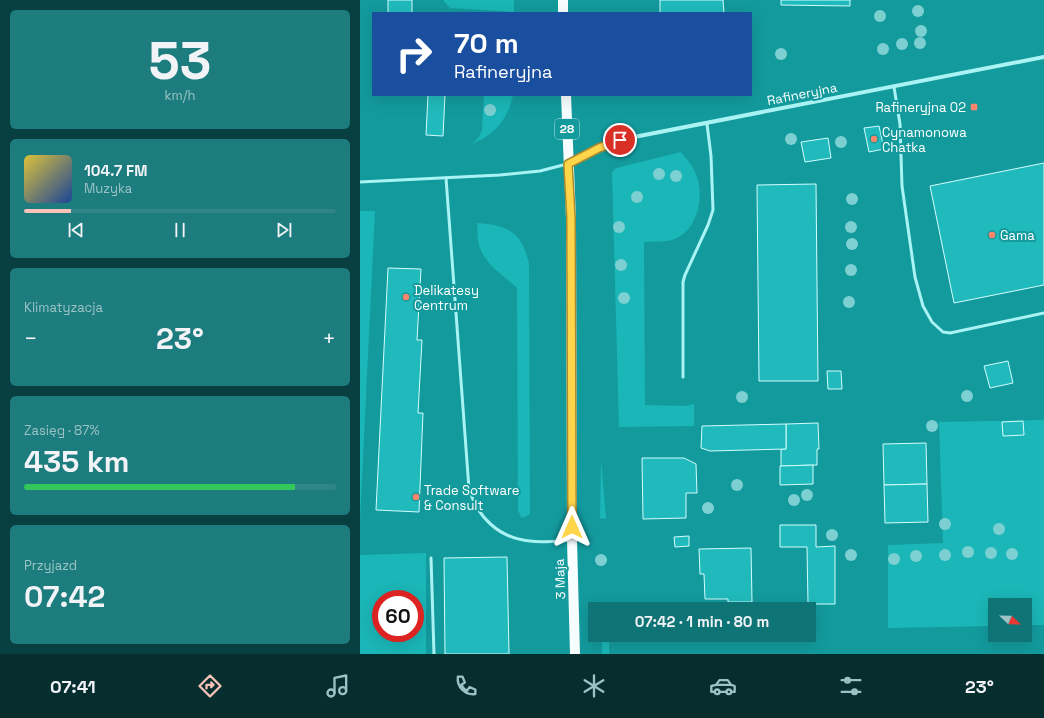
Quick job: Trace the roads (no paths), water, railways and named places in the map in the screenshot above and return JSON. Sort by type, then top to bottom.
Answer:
[{"type":"main road","points":[[563,0],[564,12]]},
{"type":"main road","name":"3 Maja","points":[[566,96],[571,225],[572,540],[575,654]]},
{"type":"street","name":"Rafineryjna","points":[[568,164],[612,143],[640,136],[1044,57]]},
{"type":"lane","points":[[894,87],[900,124],[902,186],[915,278],[923,306],[932,322],[943,332],[950,333],[1044,313]]},
{"type":"lane","points":[[683,377],[683,282],[713,210],[711,156],[707,124]]},
{"type":"lane","points":[[360,182],[446,178],[540,171],[568,164]]},
{"type":"lane","points":[[446,178],[469,490],[473,501],[492,527],[506,535],[529,541],[572,540]]},
{"type":"lane","points":[[432,558],[434,654]]},
{"type":"place","name":"Rafineryjna 02","points":[[974,107]]},
{"type":"place","name":"Cynamonowa Chatka","points":[[874,139]]},
{"type":"place","name":"Gama","points":[[992,235]]},
{"type":"place","name":"Delikatesy Centrum","points":[[406,297]]},
{"type":"place","name":"Trade Software & Consult","points":[[416,497]]}]
